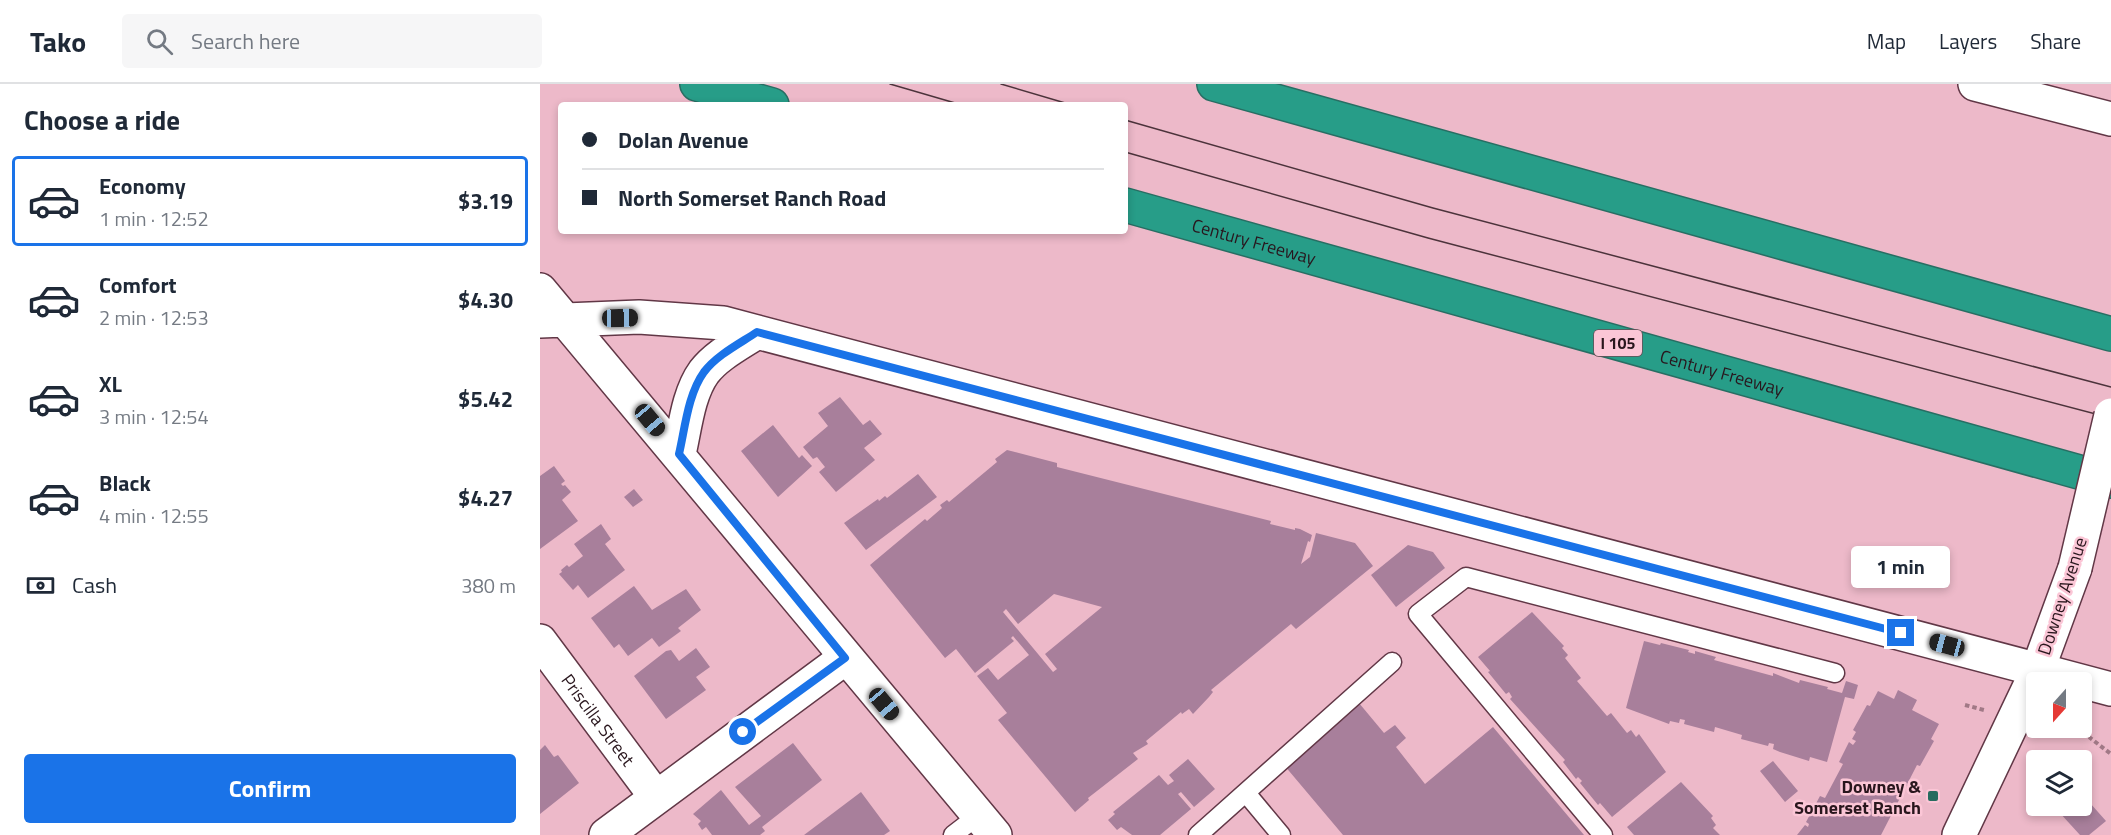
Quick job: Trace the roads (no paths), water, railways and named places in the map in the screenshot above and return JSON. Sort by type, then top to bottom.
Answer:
[{"type":"highway","points":[[697,84],[761,102]]},
{"type":"highway","points":[[1214,84],[2111,334]]},
{"type":"highway","name":"Century Freeway","points":[[1128,205],[2111,482]]},
{"type":"street","points":[[1978,84],[2111,119]]},
{"type":"street","points":[[540,290],[552,320],[679,454],[845,658],[987,825]]},
{"type":"street","points":[[552,320],[639,317],[713,322],[757,332],[2111,689]]},
{"type":"street","points":[[679,454],[695,388],[705,372],[720,356],[757,332]]},
{"type":"street","name":"Downey Avenue","points":[[1959,835],[2038,669],[2075,568],[2111,415]]},
{"type":"street","name":"Priscilla Street","points":[[540,641],[656,797]]},
{"type":"street","points":[[606,835],[845,658]]},
{"type":"lane","points":[[1603,835],[1419,614],[1466,578],[1835,673]]},
{"type":"lane","points":[[1198,835],[1392,662]]},
{"type":"lane","points":[[1246,793],[1281,835]]},
{"type":"lane","points":[[953,835],[987,825]]},
{"type":"tram line","points":[[890,84],[952,102]]},
{"type":"tram line","points":[[1001,84],[1062,102]]},
{"type":"tram line","points":[[1128,121],[1433,208],[2111,387]]},
{"type":"tram line","points":[[1128,153],[1428,238],[2111,418]]},
{"type":"place","name":"Downey & Somerset Ranch","points":[[1933,796]]}]
